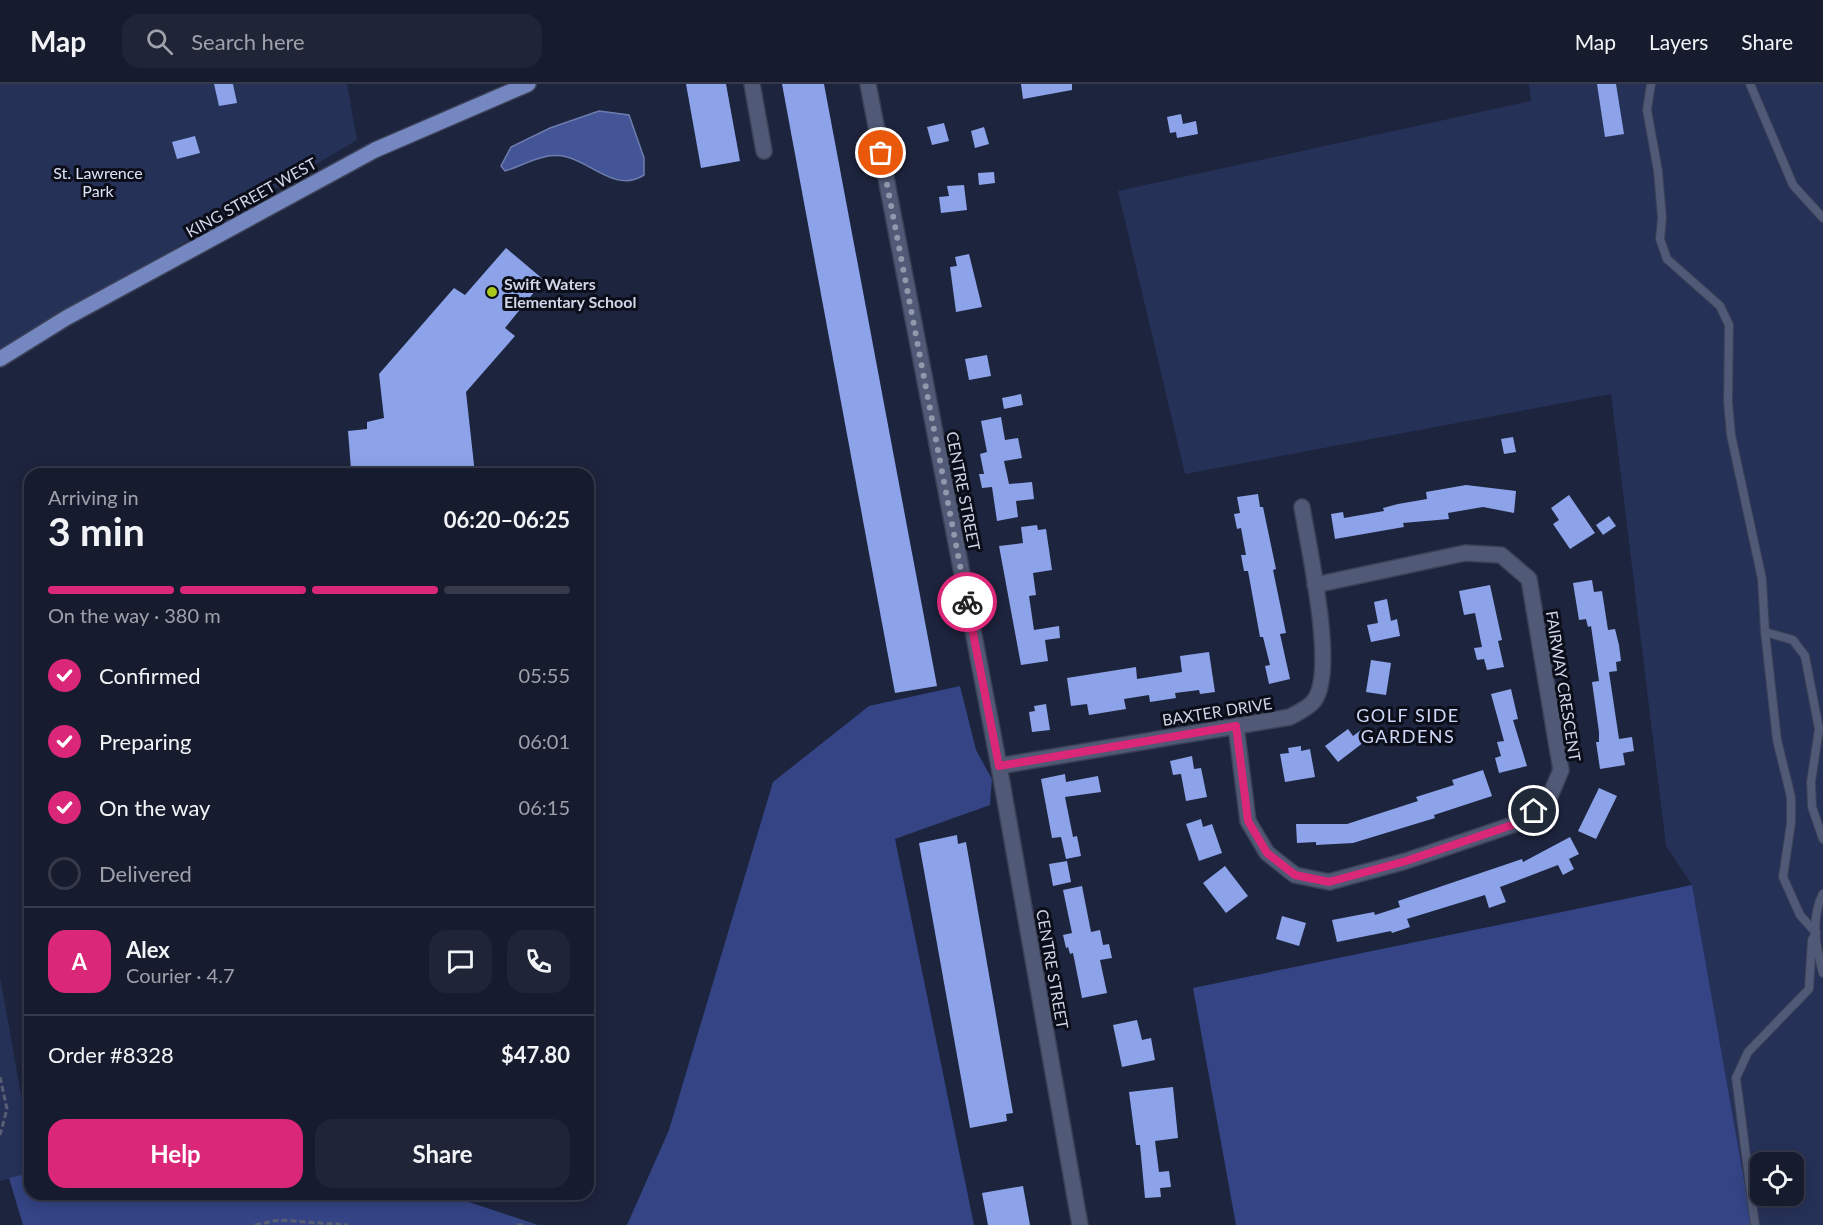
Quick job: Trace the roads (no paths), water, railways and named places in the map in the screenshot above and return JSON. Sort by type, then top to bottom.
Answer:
[{"type":"main road","name":"KING STREET WEST","points":[[0,359],[66,318],[375,150],[528,84]]},
{"type":"street","points":[[752,84],[764,151]]},
{"type":"street","name":"CENTRE STREET","points":[[868,84],[999,766],[1080,1225]]},
{"type":"street","name":"BAXTER DRIVE","points":[[999,766],[1290,717],[1314,702],[1323,675],[1323,642],[1302,507]]},
{"type":"street","name":"FAIRWAY CRESCENT","points":[[1236,726],[1248,821],[1267,853],[1295,875],[1329,882],[1406,861],[1521,822],[1548,801],[1561,770],[1528,579],[1501,555],[1465,553],[1314,585]]},
{"type":"lane","points":[[1651,84],[1647,110],[1658,171],[1662,218],[1660,239],[1667,259],[1720,306],[1729,325],[1728,402],[1731,435],[1762,579],[1765,632],[1777,740],[1791,797],[1791,823],[1783,877],[1800,915],[1816,933]]},
{"type":"lane","points":[[1750,84],[1793,185],[1823,218]]},
{"type":"lane","points":[[1765,632],[1793,640],[1805,656],[1819,729],[1812,773],[1812,807],[1823,839]]},
{"type":"lane","points":[[1823,894],[1816,946],[1823,973]]},
{"type":"lane","points":[[1755,1225],[1736,1078],[1748,1052],[1809,989],[1812,940],[1816,933]]},
{"type":"place","name":"Swift Waters Elementary School","points":[[492,292]]},
{"type":"district","name":"GOLF SIDE GARDENS","points":[[1408,725]]},
{"type":"park label","name":"St. Lawrence Park","points":[[98,181]]}]
